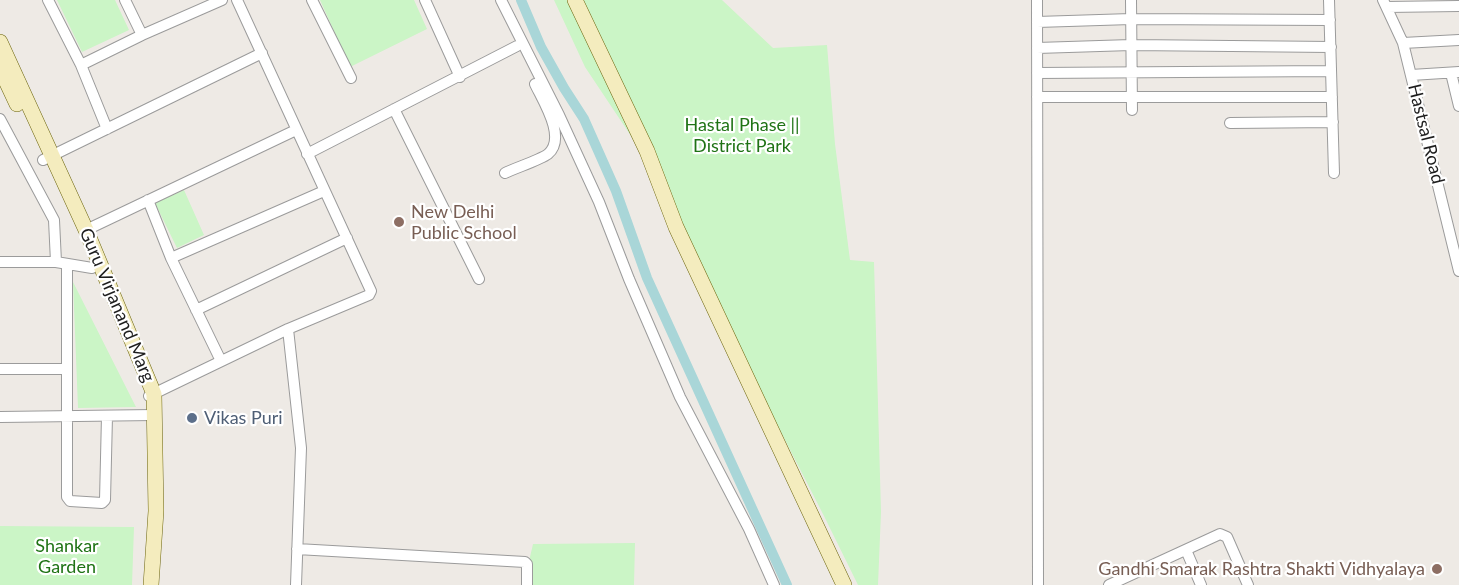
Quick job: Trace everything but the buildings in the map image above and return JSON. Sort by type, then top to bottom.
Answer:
[{"type":"street","points":[[48,0],[81,65],[107,129]]},
{"type":"street","points":[[125,0],[142,35]]},
{"type":"street","points":[[81,65],[222,0]]},
{"type":"street","points":[[151,395],[288,329],[370,293],[237,0]]},
{"type":"street","points":[[312,0],[351,78]]},
{"type":"street","points":[[425,0],[460,77]]},
{"type":"street","points":[[495,0],[556,132],[549,153],[505,173]]},
{"type":"street","points":[[501,0],[559,115],[599,202],[629,279],[680,397],[749,529],[774,585]]},
{"type":"street","points":[[575,0],[647,151],[676,227],[844,585]]},
{"type":"street","points":[[1037,0],[1038,585]]},
{"type":"street","points":[[1131,0],[1132,110]]},
{"type":"street","points":[[1329,0],[1334,173]]},
{"type":"street","points":[[1385,4],[1459,6]]},
{"type":"street","name":"Hastsal Road","points":[[1385,4],[1402,43],[1411,75],[1459,271]]},
{"type":"street","points":[[1037,22],[1131,19],[1330,20]]},
{"type":"street","points":[[1402,43],[1459,40]]},
{"type":"street","name":"Guru Virjanand Marg","points":[[0,42],[9,86]]},
{"type":"street","points":[[1037,48],[1131,45],[1330,47]]},
{"type":"street","points":[[307,154],[517,46]]},
{"type":"street","points":[[47,158],[262,53]]},
{"type":"street","name":"Guru Virjanand Marg","points":[[0,68],[86,230],[151,395],[147,512],[141,585]]},
{"type":"street","points":[[1037,73],[1331,70]]},
{"type":"street","points":[[1411,75],[1455,73],[1459,106]]},
{"type":"street","points":[[1037,97],[1332,97]]},
{"type":"street","points":[[394,109],[478,279]]},
{"type":"street","points":[[0,119],[2,132],[54,220],[62,263],[67,369],[67,497],[74,503],[102,503],[107,496],[107,416]]},
{"type":"street","points":[[1230,123],[1333,122]]},
{"type":"street","points":[[86,230],[296,130]]},
{"type":"street","name":"Guru Virjanand Marg","points":[[47,158],[92,268],[151,395]]},
{"type":"street","points":[[171,258],[324,191]]},
{"type":"street","points":[[148,200],[171,258],[221,361]]},
{"type":"street","points":[[196,310],[347,238]]},
{"type":"street","points":[[0,262],[62,263],[92,268]]},
{"type":"street","points":[[288,329],[301,448],[296,585]]},
{"type":"street","points":[[0,369],[67,369]]},
{"type":"street","points":[[0,417],[151,415]]},
{"type":"street","name":"Guru Virjanand Marg","points":[[151,415],[156,511],[151,585]]},
{"type":"street","points":[[1109,585],[1215,535],[1223,534],[1227,537],[1248,585]]},
{"type":"street","points":[[297,549],[525,562],[527,564],[526,585]]},
{"type":"street","points":[[1185,550],[1201,585]]},
{"type":"green space","points":[[57,0],[115,0],[129,30],[82,52]]},
{"type":"green space","points":[[320,0],[414,0],[427,29],[350,67]]},
{"type":"green space","name":"Hastal Phase || District Park","points":[[554,0],[722,0],[773,48],[827,45],[835,144],[850,260],[874,262],[881,512],[878,585],[858,585],[744,360],[669,193],[585,67]]},
{"type":"green space","points":[[184,190],[204,235],[177,248],[155,203]]},
{"type":"green space","points":[[73,282],[136,407],[78,408]]},
{"type":"green space","name":"Shankar Garden","points":[[0,526],[134,527],[132,585],[0,585]]},
{"type":"green space","points":[[635,543],[634,585],[528,585],[533,544]]},
{"type":"waterway","points":[[521,0],[541,47],[584,119],[616,191],[647,278],[787,585]]},
{"type":"place","name":"New Delhi Public School","points":[[399,222]]},
{"type":"place","name":"Vikas Puri","points":[[192,418]]},
{"type":"place","name":"Gandhi Smarak Rashtra Shakti Vidhyalaya","points":[[1437,569]]}]
